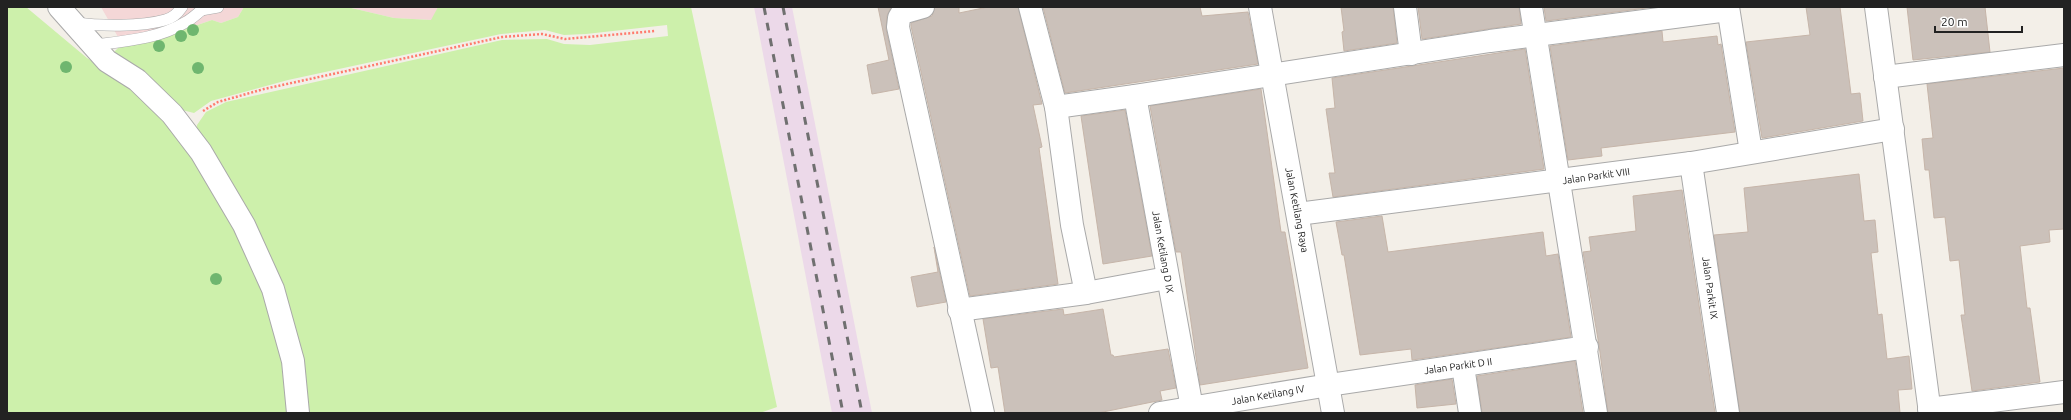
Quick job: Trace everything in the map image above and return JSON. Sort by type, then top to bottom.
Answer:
[{"type":"street","points":[[59,7],[94,45],[106,61],[137,80],[172,114],[201,152],[244,226],[273,289],[292,361],[298,413]]},
{"type":"street","points":[[923,7],[902,13],[899,18],[898,27],[959,310],[983,413]]},
{"type":"street","points":[[1030,7],[1056,107],[1072,225],[1086,293]]},
{"type":"street","name":"Jalan Ketilang Raya","points":[[1260,7],[1271,75],[1298,214],[1333,413]]},
{"type":"street","points":[[1404,7],[1411,54]]},
{"type":"street","points":[[1531,7],[1587,348],[1596,413]]},
{"type":"street","points":[[1876,7],[1884,77],[1893,129],[1930,411],[2064,392]]},
{"type":"street","points":[[1056,107],[1536,34],[1728,8],[1751,152]]},
{"type":"street","points":[[1884,77],[2064,55]]},
{"type":"street","name":"Jalan Ketilang D IX","points":[[1135,96],[1167,278],[1192,408]]},
{"type":"street","name":"Jalan Parkit VIII","points":[[1298,214],[1691,163],[1893,129]]},
{"type":"street","name":"Jalan Parkit IX","points":[[1691,163],[1728,413]]},
{"type":"street","points":[[959,310],[1086,293],[1167,278]]},
{"type":"street","name":"Jalan Parkit D II","points":[[1329,385],[1587,348]]},
{"type":"street","points":[[1463,366],[1470,413]]},
{"type":"street","name":"Jalan Ketilang IV","points":[[1160,413],[1329,385]]},
{"type":"lane","points":[[74,23],[95,26],[166,20],[178,14],[182,7]]},
{"type":"lane","points":[[94,45],[146,38],[159,34],[185,22],[202,8],[218,7]]},
{"type":"path","points":[[172,114],[198,115],[218,102],[264,89],[502,37],[542,34],[565,39],[655,31]]},
{"type":"shaded area","points":[[101,7],[244,7],[238,17],[221,23],[212,20],[145,43],[122,44]]},
{"type":"shaded area","points":[[347,7],[438,7],[432,20],[394,18]]},
{"type":"shaded area","points":[[754,7],[792,7],[872,413],[832,413]]},
{"type":"green space","points":[[7,7],[26,7],[87,58],[137,87],[200,161],[270,292],[293,413],[7,413]]},
{"type":"green space","points":[[244,7],[347,7],[394,18],[431,20],[438,7],[691,7],[777,407],[760,413],[310,413],[302,391],[297,353],[196,136],[197,125],[206,112],[226,102],[502,40],[547,39],[564,44],[590,45],[668,36],[667,25],[586,34],[564,35],[545,30],[501,34],[288,80],[211,101],[194,113],[174,108],[109,57],[122,44],[145,43],[212,20],[221,23],[238,17]]},
{"type":"building","points":[[878,7],[891,7],[887,16],[886,29],[899,89],[872,94],[867,65],[889,60]]},
{"type":"building","points":[[935,7],[959,7],[959,13],[988,7],[1018,7],[1042,104],[1033,105],[1042,147],[1039,148],[1058,284],[970,296],[911,26],[911,23],[932,16]]},
{"type":"building","points":[[1043,7],[1200,7],[1202,16],[1248,12],[1258,64],[1065,93]]},
{"type":"building","points":[[1341,7],[1393,7],[1397,43],[1344,51],[1342,32],[1344,31]]},
{"type":"building","points":[[1418,7],[1519,7],[1521,24],[1422,39]]},
{"type":"building","points":[[1544,7],[1654,7],[1546,21]]},
{"type":"building","points":[[1806,7],[1840,7],[1851,94],[1860,93],[1863,121],[1762,138],[1746,42],[1810,35]]},
{"type":"building","points":[[1907,7],[1985,7],[1990,52],[1913,60]]},
{"type":"building","points":[[1662,31],[1663,42],[1717,36],[1718,45],[1721,44],[1735,132],[1601,148],[1602,156],[1568,160],[1550,46]]},
{"type":"building","points":[[1525,49],[1544,169],[1333,197],[1329,173],[1335,173],[1326,109],[1335,108],[1332,78]]},
{"type":"building","points":[[2064,68],[2064,229],[2049,230],[2050,242],[2020,246],[2027,308],[2030,308],[2040,382],[1972,391],[1961,315],[1965,315],[1959,260],[1950,261],[1945,217],[1934,218],[1929,170],[1925,170],[1922,139],[1933,138],[1927,84]]},
{"type":"building","points":[[1261,89],[1281,232],[1285,232],[1308,368],[1200,385],[1181,252],[1176,252],[1150,106]]},
{"type":"building","points":[[1125,110],[1152,256],[1103,264],[1081,116]]},
{"type":"building","points":[[1859,174],[1864,221],[1875,220],[1878,252],[1871,253],[1878,315],[1882,314],[1887,359],[1909,356],[1912,389],[1898,390],[1900,413],[1740,413],[1714,235],[1748,232],[1744,188]]},
{"type":"building","points":[[1682,190],[1715,413],[1608,413],[1599,345],[1583,252],[1591,251],[1589,237],[1636,231],[1633,196]]},
{"type":"building","points":[[1382,216],[1388,252],[1543,232],[1546,256],[1558,254],[1571,337],[1412,360],[1411,349],[1360,355],[1344,255],[1342,255],[1336,222]]},
{"type":"building","points":[[934,247],[946,302],[917,307],[911,277],[938,272]]},
{"type":"building","points":[[1063,309],[1064,315],[1103,309],[1111,355],[1114,357],[1168,349],[1176,388],[1160,391],[1162,400],[1098,413],[1005,413],[998,367],[991,368],[983,319]]},
{"type":"building","points":[[1575,361],[1583,413],[1482,413],[1477,376]]},
{"type":"building","points":[[1452,379],[1456,404],[1417,408],[1415,385]]},
{"type":"railway","points":[[764,7],[843,413]]},
{"type":"railway","points":[[783,7],[862,413]]}]
